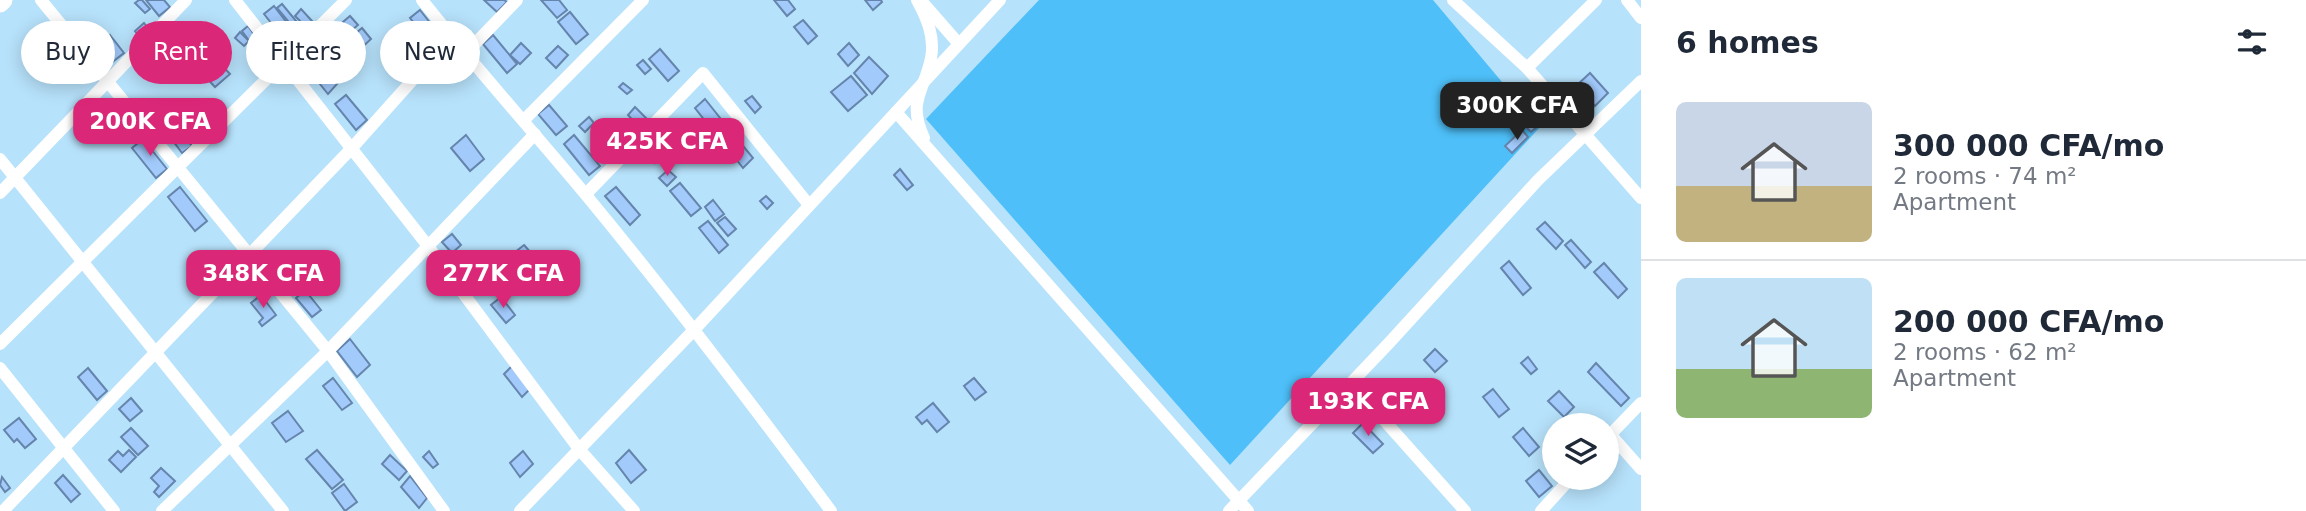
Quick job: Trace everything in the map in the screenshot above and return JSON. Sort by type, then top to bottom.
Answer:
[{"type":"street","points":[[41,0],[58,21]]},
{"type":"street","points":[[115,73],[186,0]]},
{"type":"street","points":[[235,0],[252,21]]},
{"type":"street","points":[[325,21],[346,0]]},
{"type":"street","points":[[422,0],[438,21]]},
{"type":"street","points":[[480,38],[517,0]]},
{"type":"street","points":[[524,120],[643,0]]},
{"type":"street","points":[[919,0],[959,44]]},
{"type":"street","points":[[919,0],[931,36],[931,58],[915,112],[928,148]]},
{"type":"street","points":[[520,511],[693,331],[1000,0]]},
{"type":"street","points":[[1527,68],[1596,0]]},
{"type":"street","points":[[1627,0],[1641,18]]},
{"type":"street","points":[[1459,2],[1527,68],[1641,198]]},
{"type":"street","points":[[480,72],[586,194],[831,511]]},
{"type":"street","points":[[586,194],[703,73],[809,205]]},
{"type":"street","points":[[1230,511],[1538,180],[1641,82]]},
{"type":"street","points":[[0,193],[104,84]]},
{"type":"street","points":[[108,84],[328,351],[444,511]]},
{"type":"street","points":[[0,344],[262,84]]},
{"type":"street","points":[[301,84],[428,246],[579,449],[634,511]]},
{"type":"street","points":[[3,511],[351,149],[409,84]]},
{"type":"street","points":[[896,111],[1248,511]]},
{"type":"street","points":[[162,511],[328,351],[535,134]]},
{"type":"street","points":[[0,159],[283,511]]},
{"type":"street","points":[[0,368],[114,511]]},
{"type":"street","points":[[1619,425],[1641,402]]},
{"type":"street","points":[[1383,419],[1465,511]]},
{"type":"street","points":[[1619,448],[1641,469]]},
{"type":"street","points":[[1541,511],[1560,490]]},
{"type":"shaded area","points":[[1039,0],[1433,0],[1540,127],[1230,465],[926,119]]},
{"type":"building","points":[[139,0],[150,9],[145,13],[135,3]]},
{"type":"building","points":[[146,0],[164,0],[170,7],[159,16]]},
{"type":"building","points":[[484,0],[504,0],[507,2],[497,12]]},
{"type":"building","points":[[541,0],[559,0],[567,10],[557,18]]},
{"type":"building","points":[[774,0],[788,0],[795,9],[787,16]]},
{"type":"building","points":[[865,0],[881,0],[882,2],[873,10]]},
{"type":"building","points":[[282,4],[296,21],[288,21],[277,8]]},
{"type":"building","points":[[274,6],[286,21],[270,21],[264,14]]},
{"type":"building","points":[[301,9],[312,21],[300,21],[295,16]]},
{"type":"building","points":[[420,10],[429,21],[412,21],[410,18]]},
{"type":"building","points":[[570,12],[588,34],[576,44],[558,22]]},
{"type":"building","points":[[803,20],[817,36],[808,44],[794,27]]},
{"type":"building","points":[[240,32],[246,38],[246,44],[244,46],[235,38]]},
{"type":"building","points":[[493,35],[517,64],[507,73],[483,44]]},
{"type":"building","points":[[115,41],[124,53],[115,60]]},
{"type":"building","points":[[521,43],[531,53],[520,64],[510,55]]},
{"type":"building","points":[[849,43],[859,55],[848,66],[838,54]]},
{"type":"building","points":[[558,46],[568,55],[556,68],[546,58]]},
{"type":"building","points":[[660,49],[679,71],[668,81],[649,59]]},
{"type":"building","points":[[869,57],[888,76],[872,94],[854,73]]},
{"type":"building","points":[[643,60],[651,69],[645,74],[637,65]]},
{"type":"building","points":[[1590,73],[1608,93],[1595,106],[1577,85]]},
{"type":"building","points":[[851,76],[867,95],[848,111],[831,92]]},
{"type":"building","points":[[623,83],[632,90],[627,94],[619,87]]},
{"type":"building","points":[[320,84],[337,84],[328,94]]},
{"type":"building","points":[[346,95],[367,120],[356,130],[335,104]]},
{"type":"building","points":[[752,96],[761,107],[755,113],[745,101]]},
{"type":"building","points":[[705,99],[724,123],[714,132],[695,108]]},
{"type":"building","points":[[549,105],[567,126],[556,135],[538,114]]},
{"type":"building","points":[[635,107],[646,118],[638,126],[628,115]]},
{"type":"building","points":[[589,117],[594,123],[585,132],[579,126]]},
{"type":"building","points":[[1536,120],[1540,124],[1531,132],[1527,128]]},
{"type":"building","points":[[176,126],[192,146],[182,153],[167,133]]},
{"type":"building","points":[[1522,130],[1528,137],[1512,153],[1505,146]]},
{"type":"building","points":[[466,135],[484,159],[470,171],[451,148]]},
{"type":"building","points":[[574,135],[600,166],[589,175],[564,144]]},
{"type":"building","points":[[143,139],[167,169],[156,178],[132,148]]},
{"type":"building","points":[[739,141],[753,158],[743,168],[729,150]]},
{"type":"building","points":[[652,144],[663,156],[655,163],[644,151]]},
{"type":"building","points":[[900,169],[913,185],[907,190],[894,175]]},
{"type":"building","points":[[668,170],[676,177],[667,186],[659,178]]},
{"type":"building","points":[[680,183],[701,208],[691,216],[670,191]]},
{"type":"building","points":[[180,187],[207,221],[195,231],[168,197]]},
{"type":"building","points":[[616,187],[640,215],[630,225],[605,196]]},
{"type":"building","points":[[766,196],[773,203],[767,209],[760,201]]},
{"type":"building","points":[[713,200],[724,214],[715,221],[705,207]]},
{"type":"building","points":[[725,217],[736,229],[728,236],[717,223]]},
{"type":"building","points":[[708,221],[728,245],[719,253],[699,228]]},
{"type":"building","points":[[1545,222],[1563,241],[1556,249],[1537,229]]},
{"type":"building","points":[[452,234],[461,245],[452,253],[442,242]]},
{"type":"building","points":[[1571,240],[1591,262],[1585,268],[1565,245]]},
{"type":"building","points":[[524,245],[540,263],[529,272],[514,253]]},
{"type":"building","points":[[1509,261],[1531,288],[1523,295],[1501,268]]},
{"type":"building","points":[[1604,263],[1627,289],[1618,298],[1594,272]]},
{"type":"building","points":[[305,290],[321,310],[312,317],[296,298]]},
{"type":"building","points":[[261,295],[276,315],[262,326],[259,322],[263,318],[251,303]]},
{"type":"building","points":[[501,297],[515,315],[506,323],[491,305]]},
{"type":"building","points":[[350,339],[370,365],[357,377],[337,351]]},
{"type":"building","points":[[1435,349],[1447,361],[1435,372],[1424,360]]},
{"type":"building","points":[[1528,357],[1537,369],[1531,374],[1521,363]]},
{"type":"building","points":[[1596,363],[1629,398],[1621,406],[1588,372]]},
{"type":"building","points":[[512,366],[531,388],[522,397],[504,374]]},
{"type":"building","points":[[88,368],[107,391],[97,400],[78,377]]},
{"type":"building","points":[[333,378],[352,403],[342,410],[323,386]]},
{"type":"building","points":[[974,378],[986,392],[975,400],[964,386]]},
{"type":"building","points":[[1493,389],[1509,409],[1499,417],[1483,397]]},
{"type":"building","points":[[1559,391],[1574,407],[1568,413],[1560,413],[1548,401]]},
{"type":"building","points":[[131,398],[142,411],[130,421],[119,409]]},
{"type":"building","points":[[933,403],[949,422],[937,432],[927,420],[922,424],[916,417]]},
{"type":"building","points":[[288,411],[303,431],[286,442],[272,423]]},
{"type":"building","points":[[19,418],[36,439],[25,448],[17,439],[14,442],[4,430]]},
{"type":"building","points":[[1363,423],[1383,444],[1373,453],[1353,433]]},
{"type":"building","points":[[131,428],[148,446],[138,455],[121,437]]},
{"type":"building","points":[[1523,428],[1539,447],[1529,456],[1513,437]]},
{"type":"building","points":[[129,450],[136,457],[121,472],[109,460],[118,451],[123,456]]},
{"type":"building","points":[[317,450],[343,480],[332,489],[306,459]]},
{"type":"building","points":[[629,450],[646,470],[631,483],[616,463]]},
{"type":"building","points":[[429,451],[438,464],[433,468],[423,457]]},
{"type":"building","points":[[523,451],[533,464],[520,477],[510,463]]},
{"type":"building","points":[[390,455],[407,471],[399,480],[382,464]]},
{"type":"building","points":[[161,468],[175,481],[159,497],[154,492],[159,486],[151,478]]},
{"type":"building","points":[[1539,470],[1542,474],[1542,490],[1547,490],[1539,497],[1526,481]]},
{"type":"building","points":[[63,475],[80,494],[71,502],[55,483]]},
{"type":"building","points":[[410,476],[427,498],[419,508],[401,487]]},
{"type":"building","points":[[2,477],[10,488],[5,492],[0,485]]},
{"type":"building","points":[[344,484],[357,502],[345,511],[332,493]]}]
